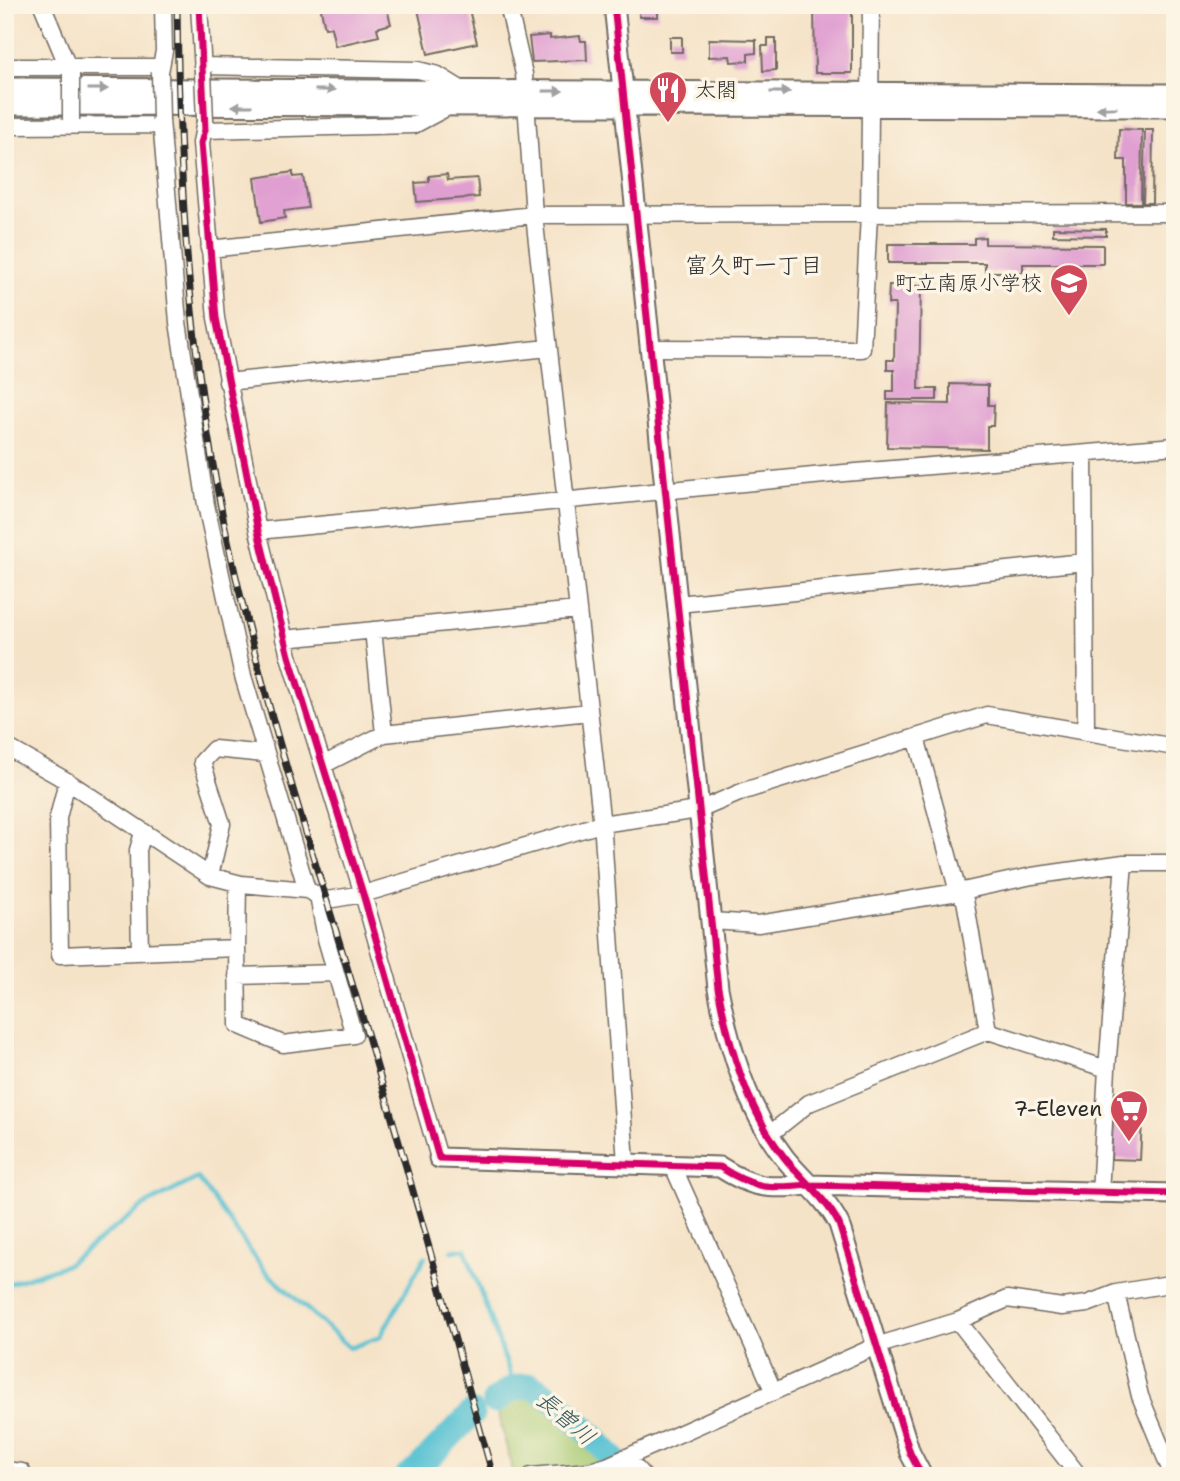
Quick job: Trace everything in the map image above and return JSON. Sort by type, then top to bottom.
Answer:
[{"type":"street","points":[[42,5],[70,70],[71,123]]},
{"type":"street","points":[[163,5],[161,122],[165,138],[178,322],[192,422],[224,593],[265,754],[313,893],[354,1035],[283,1044],[238,1025],[238,883]]},
{"type":"street","points":[[199,5],[205,125],[201,143],[209,248],[227,382],[258,531],[285,639],[363,894],[439,1158],[720,1167],[746,1184],[774,1189],[809,1185],[1175,1195]]},
{"type":"street","points":[[508,5],[524,74],[534,215],[601,824],[626,1163]]},
{"type":"street","points":[[614,5],[711,921],[727,1041],[741,1079],[784,1157],[829,1205],[839,1223],[910,1453],[922,1476]]},
{"type":"street","points":[[651,348],[862,349],[869,215],[871,5]]},
{"type":"street","points":[[5,67],[160,70]]},
{"type":"street","points":[[202,69],[418,70],[439,75],[464,91]]},
{"type":"street","points":[[5,88],[464,91],[524,99]]},
{"type":"street","points":[[870,100],[1175,94]]},
{"type":"street","points":[[5,105],[448,107],[524,99],[625,99],[870,100],[1175,107]]},
{"type":"street","points":[[205,125],[414,125],[448,107]]},
{"type":"street","points":[[5,126],[161,122]]},
{"type":"street","points":[[209,248],[534,215],[1175,213]]},
{"type":"street","points":[[227,382],[548,348]]},
{"type":"street","points":[[258,531],[667,490],[1175,446]]},
{"type":"street","points":[[1084,454],[1086,730]]},
{"type":"street","points":[[678,604],[1084,562]]},
{"type":"street","points":[[285,639],[577,610]]},
{"type":"street","points":[[373,630],[384,734]]},
{"type":"street","points":[[323,765],[384,734],[589,712]]},
{"type":"street","points":[[5,746],[67,781],[210,876],[238,883],[313,893],[327,900],[363,894],[601,824],[699,810],[744,792],[987,715],[1175,747]]},
{"type":"street","points":[[916,737],[958,892],[965,900],[988,1031]]},
{"type":"street","points":[[210,876],[222,824],[202,762],[214,749],[265,754]]},
{"type":"street","points":[[67,781],[58,818],[60,955],[237,948]]},
{"type":"street","points":[[140,952],[138,850],[143,833]]},
{"type":"street","points":[[711,921],[758,924],[958,892],[1032,876],[1124,863],[1175,863]]},
{"type":"street","points":[[1100,1194],[1124,863]]},
{"type":"street","points":[[237,976],[336,973]]},
{"type":"street","points":[[770,1134],[809,1103],[988,1031],[1107,1069]]},
{"type":"street","points":[[672,1164],[773,1390]]},
{"type":"street","points":[[531,1476],[590,1471],[618,1461],[876,1346],[958,1321],[1007,1299],[1062,1307],[1087,1304],[1116,1293],[1175,1283]]},
{"type":"street","points":[[1116,1293],[1140,1396],[1173,1476]]},
{"type":"street","points":[[958,1321],[1079,1476]]},
{"type":"street","points":[[618,1461],[643,1476]]},
{"type":"street","points":[[5,1470],[22,1472]]},
{"type":"green space","points":[[528,1386],[553,1399],[616,1462],[514,1476],[495,1401],[515,1387]]},
{"type":"building","points":[[320,5],[386,5],[391,24],[377,28],[379,36],[335,46],[331,27],[325,28]]},
{"type":"building","points":[[417,5],[468,5],[477,43],[428,54]]},
{"type":"building","points":[[640,5],[658,5],[658,17],[639,17]]},
{"type":"building","points":[[814,5],[852,5],[852,73],[815,73]]},
{"type":"building","points":[[550,35],[550,39],[580,36],[581,41],[586,41],[587,60],[532,62],[529,37]]},
{"type":"building","points":[[670,37],[682,37],[682,52],[670,52]]},
{"type":"building","points":[[768,38],[776,38],[776,70],[763,71],[762,46],[768,46]]},
{"type":"building","points":[[709,39],[756,40],[756,53],[748,54],[748,61],[731,62],[730,56],[709,57]]},
{"type":"building","points":[[1119,129],[1142,130],[1141,203],[1126,203],[1126,160],[1118,160]]},
{"type":"building","points":[[1145,130],[1153,130],[1152,203],[1143,203]]},
{"type":"building","points":[[293,172],[293,177],[303,176],[308,208],[284,211],[285,218],[261,222],[255,178]]},
{"type":"building","points":[[447,174],[448,180],[477,178],[479,197],[417,202],[415,183],[429,182],[429,176]]},
{"type":"building","points":[[1053,228],[1106,229],[1106,236],[1053,235]]},
{"type":"building","points":[[985,237],[985,244],[1103,245],[1103,264],[1023,264],[1023,272],[985,272],[985,263],[888,263],[888,244],[974,244],[974,238]]},
{"type":"building","points":[[889,285],[921,286],[919,389],[937,389],[937,400],[887,400],[887,391],[894,391],[894,370],[887,370],[887,360],[894,360],[895,304],[888,304]]},
{"type":"building","points":[[950,384],[988,385],[988,405],[994,405],[993,426],[987,426],[987,449],[887,447],[888,403],[950,404]]},
{"type":"building","points":[[1113,1118],[1142,1119],[1140,1160],[1111,1159]]},
{"type":"waterway","points":[[5,1285],[66,1265],[145,1205],[198,1178],[264,1270],[350,1348],[380,1337],[425,1257]]},
{"type":"waterway","points":[[452,1251],[465,1249],[515,1387]]},
{"type":"waterway","name":"長曽川","points":[[495,1401],[519,1387],[529,1386],[539,1390],[581,1425],[629,1476]]},
{"type":"waterway","name":"長曽川","points":[[408,1476],[472,1413]]},
{"type":"railway","points":[[177,5],[180,140],[195,341],[228,541],[257,663],[291,783],[397,1136],[493,1476]]},
{"type":"cycle path","points":[[199,5],[205,130],[201,143],[216,318],[258,531],[289,656],[363,894],[439,1158],[720,1167],[743,1180],[773,1187],[809,1185],[1175,1194]]},
{"type":"cycle path","points":[[614,5],[722,1010],[741,1077],[760,1119],[784,1157],[820,1197],[839,1224],[910,1453],[922,1476]]},
{"type":"place","name":"太閤","points":[[668,124]]},
{"type":"place","name":"町立南原小学校","points":[[1069,317]]},
{"type":"place","name":"7-Eleven","points":[[1129,1143]]},
{"type":"district","name":"富久町一丁目","points":[[754,265]]}]
